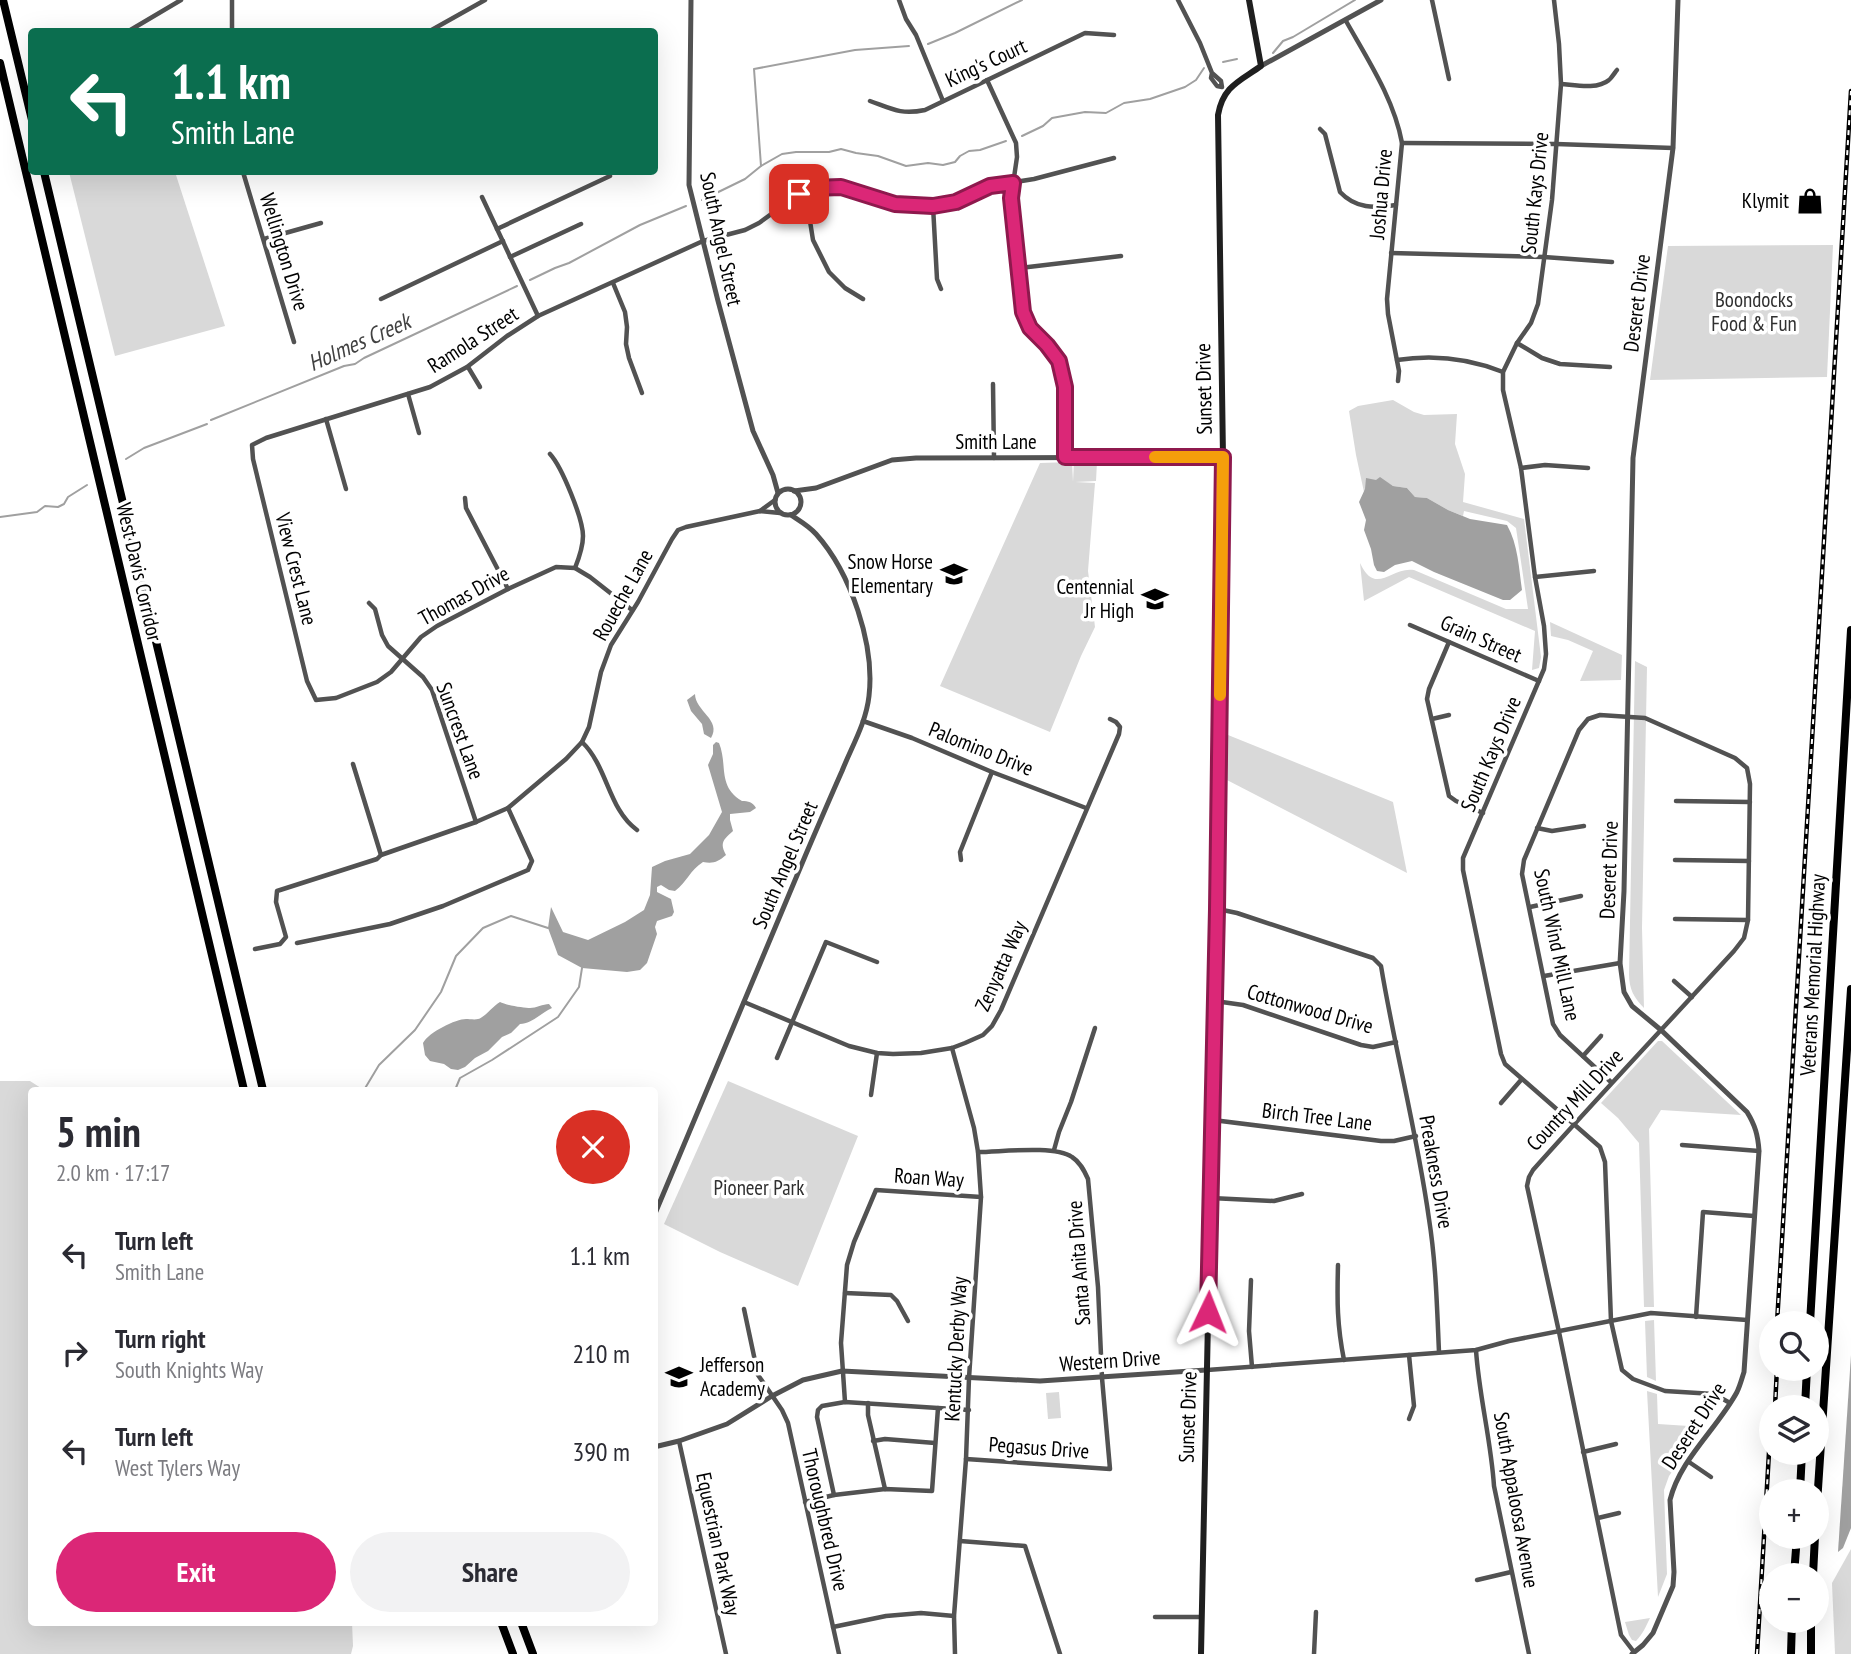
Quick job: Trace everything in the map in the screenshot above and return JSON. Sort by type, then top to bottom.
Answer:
[{"type":"highway","points":[[3,0],[28,103]]},
{"type":"highway","name":"West Davis Corridor","points":[[0,62],[243,1087]]},
{"type":"highway","name":"West Davis Corridor","points":[[45,175],[262,1087]]},
{"type":"highway","name":"Veterans Memorial Highway","points":[[1811,1311],[1851,630]]},
{"type":"highway","name":"Veterans Memorial Highway","points":[[1819,1479],[1851,989]]},
{"type":"highway","points":[[502,1626],[513,1654]]},
{"type":"highway","points":[[522,1626],[533,1654]]},
{"type":"highway","points":[[1791,1654],[1792,1633]]},
{"type":"highway","points":[[1811,1633],[1811,1654]]},
{"type":"main road","points":[[1224,89],[1261,66],[1248,0]]},
{"type":"main road","name":"Sunset Drive","points":[[1201,1654],[1217,909],[1223,457],[1219,114],[1224,89]]},
{"type":"street","points":[[134,28],[181,0]]},
{"type":"street","points":[[232,0],[232,28]]},
{"type":"street","points":[[435,28],[485,0]]},
{"type":"street","name":"South Angel Street","points":[[691,0],[689,185],[753,431],[774,475],[777,496]]},
{"type":"street","points":[[899,0],[943,101]]},
{"type":"street","points":[[1178,0],[1200,43],[1212,73],[1211,78],[1217,86],[1224,89]]},
{"type":"street","points":[[1261,66],[1381,0]]},
{"type":"street","points":[[1432,0],[1449,79]]},
{"type":"street","name":"South Kays Drive","points":[[1554,0],[1561,84],[1545,257],[1538,304],[1531,323],[1517,343],[1503,372],[1503,390],[1521,468],[1546,654],[1544,669],[1464,858],[1463,870],[1505,1064],[1600,1147],[1605,1162],[1611,1321],[1622,1370],[1633,1379],[1665,1391],[1714,1394],[1730,1403]]},
{"type":"street","name":"Deseret Drive","points":[[1633,1653],[1653,1633],[1673,1586],[1670,1500],[1673,1489],[1738,1391],[1744,1371],[1759,1151],[1754,1123],[1746,1112],[1661,1030],[1632,1006],[1624,992],[1620,963],[1629,716],[1633,458],[1673,148],[1678,0]]},
{"type":"street","name":"Joshua Drive","points":[[1346,21],[1388,98],[1402,143],[1387,299],[1399,371],[1398,381]]},
{"type":"street","name":"King's Court","points":[[870,101],[909,113],[925,110],[1086,33],[1114,36]]},
{"type":"street","points":[[1561,84],[1601,84],[1609,80],[1616,70]]},
{"type":"street","points":[[987,80],[1016,143],[1017,157],[1011,198],[1023,312],[1030,328],[1059,361],[1065,387],[1065,457]]},
{"type":"street","points":[[1320,129],[1325,134],[1340,192],[1345,197],[1363,206],[1376,208],[1396,205]]},
{"type":"street","points":[[1402,143],[1673,148]]},
{"type":"street","points":[[863,299],[845,288],[828,272],[813,240],[808,215],[799,194],[812,188],[841,187],[895,204],[933,206],[956,202],[990,186],[1034,180],[1114,159]]},
{"type":"street","name":"Wellington Drive","points":[[244,175],[294,342]]},
{"type":"street","points":[[497,229],[610,176]]},
{"type":"street","name":"Ramola Street","points":[[253,444],[430,387],[467,367],[538,316],[703,241],[745,230],[799,194]]},
{"type":"street","points":[[482,197],[538,316]]},
{"type":"street","points":[[933,206],[937,279],[941,289]]},
{"type":"street","points":[[264,239],[321,223]]},
{"type":"street","points":[[510,257],[581,223]]},
{"type":"street","points":[[381,299],[503,241]]},
{"type":"street","points":[[1391,253],[1545,257],[1612,262]]},
{"type":"street","points":[[1020,268],[1121,256]]},
{"type":"street","points":[[613,283],[625,312],[628,327],[626,344],[642,393]]},
{"type":"street","points":[[1517,343],[1542,358],[1559,364],[1610,368]]},
{"type":"street","points":[[1397,360],[1415,357],[1462,359],[1503,372]]},
{"type":"street","points":[[467,367],[480,387]]},
{"type":"street","points":[[993,384],[994,458]]},
{"type":"street","points":[[408,394],[419,433]]},
{"type":"street","points":[[326,419],[346,489]]},
{"type":"street","name":"View Crest Lane","points":[[253,444],[253,458],[307,681],[316,700]]},
{"type":"street","points":[[550,454],[562,471],[584,533],[575,568],[632,610]]},
{"type":"street","name":"Smith Lane","points":[[792,490],[816,488],[892,460],[916,458],[1223,457]]},
{"type":"street","points":[[1521,468],[1545,465],[1588,468]]},
{"type":"street","name":"South Angel Street","points":[[774,475],[792,490]]},
{"type":"street","name":"Smith Lane","points":[[800,506],[816,488]]},
{"type":"street","points":[[792,490],[799,497],[800,506],[791,514],[760,511],[777,496],[792,490]]},
{"type":"street","points":[[777,496],[776,507],[780,513]]},
{"type":"street","points":[[465,498],[466,508],[508,589]]},
{"type":"street","name":"South Angel Street","points":[[800,506],[808,526]]},
{"type":"street","name":"Roueche Lane","points":[[256,949],[280,944],[286,937],[276,902],[277,891],[377,859],[381,855],[508,808],[566,759],[582,742],[589,727],[601,672],[611,645],[678,530],[760,511]]},
{"type":"street","name":"South Angel Street","points":[[658,1206],[860,732],[869,699],[869,654],[862,622],[849,589],[825,545],[808,526],[791,514]]},
{"type":"street","name":"Thomas Drive","points":[[316,700],[336,698],[377,682],[391,672],[421,637],[508,589],[556,567],[575,568]]},
{"type":"street","points":[[1535,576],[1594,571]]},
{"type":"street","name":"Suncrest Lane","points":[[369,603],[375,609],[388,646],[424,677],[432,690],[476,822]]},
{"type":"street","name":"Grain Street","points":[[1410,625],[1539,681]]},
{"type":"street","points":[[1449,642],[1427,699],[1449,796],[1456,802],[1483,813]]},
{"type":"street","points":[[1432,719],[1449,715]]},
{"type":"street","name":"South Wind Mill Lane","points":[[1612,1083],[1560,1035],[1553,1024],[1522,874],[1524,860],[1579,730],[1588,719],[1600,715],[1629,716]]},
{"type":"street","name":"Country Mill Drive","points":[[1629,716],[1645,718],[1735,758],[1747,768],[1750,784],[1748,920],[1744,938],[1528,1177],[1527,1186],[1621,1635],[1633,1653]]},
{"type":"street","name":"Zenyatta Way","points":[[744,1002],[849,1046],[877,1053],[921,1053],[952,1048],[982,1035],[992,1026],[1000,1010],[1119,734],[1120,727],[1110,719]]},
{"type":"street","name":"Palomino Drive","points":[[863,721],[1086,808]]},
{"type":"street","points":[[582,742],[595,757],[625,822],[636,830]]},
{"type":"street","points":[[353,764],[381,855]]},
{"type":"street","points":[[961,860],[960,852],[992,772]]},
{"type":"street","points":[[1676,801],[1750,802]]},
{"type":"street","points":[[297,943],[390,924],[443,906],[528,870],[531,861],[508,808]]},
{"type":"street","points":[[1537,828],[1552,831],[1584,826]]},
{"type":"street","points":[[1675,860],[1749,861]]},
{"type":"street","points":[[1530,907],[1581,896]]},
{"type":"street","name":"Preakness Drive","points":[[1217,909],[1237,912],[1373,958],[1381,966],[1416,1136],[1429,1218],[1435,1268],[1439,1352]]},
{"type":"street","points":[[1675,919],[1748,920]]},
{"type":"street","points":[[777,1058],[826,942],[877,962]]},
{"type":"street","points":[[1544,976],[1620,963]]},
{"type":"street","points":[[1674,981],[1692,997]]},
{"type":"street","name":"Cottonwood Drive","points":[[1215,1001],[1243,1004],[1361,1045],[1373,1047],[1396,1042]]},
{"type":"street","points":[[978,1152],[1054,1150],[1095,1028]]},
{"type":"street","points":[[1583,1056],[1601,1037]]},
{"type":"street","name":"Kentucky Derby Way","points":[[952,1048],[974,1128],[981,1197],[954,1616],[955,1654]]},
{"type":"street","points":[[871,1095],[877,1053]]},
{"type":"street","points":[[1501,1103],[1522,1080]]},
{"type":"street","name":"Birch Tree Lane","points":[[1213,1120],[1381,1141],[1416,1136]]},
{"type":"street","points":[[1682,1145],[1759,1151]]},
{"type":"street","name":"Santa Anita Drive","points":[[1054,1150],[1071,1156],[1083,1167],[1088,1179],[1110,1469]]},
{"type":"street","name":"Roan Way","points":[[845,1293],[847,1265],[876,1190],[981,1197]]},
{"type":"street","points":[[1211,1198],[1274,1201],[1302,1195]]},
{"type":"street","points":[[1696,1317],[1703,1212],[1754,1216]]},
{"type":"street","points":[[1338,1265],[1336,1306],[1344,1360]]},
{"type":"street","points":[[1251,1280],[1249,1331],[1252,1367]]},
{"type":"street","points":[[845,1402],[841,1343],[845,1293],[891,1295],[908,1321]]},
{"type":"street","name":"Thoroughbred Drive","points":[[744,1309],[758,1375],[788,1423],[839,1654]]},
{"type":"street","name":"Western Drive","points":[[658,1446],[727,1424],[803,1380],[842,1371],[1041,1381],[1102,1378],[1476,1350],[1508,1341],[1651,1313],[1747,1320]]},
{"type":"street","name":"South Appaloosa Avenue","points":[[1476,1350],[1494,1486],[1529,1654]]},
{"type":"street","points":[[1409,1355],[1414,1406],[1409,1419]]},
{"type":"street","points":[[834,1495],[817,1416],[822,1406],[845,1402],[969,1410]]},
{"type":"street","points":[[868,1404],[873,1441],[885,1489]]},
{"type":"street","points":[[806,1502],[834,1495],[885,1489],[932,1491],[938,1408]]},
{"type":"street","points":[[873,1441],[885,1439],[935,1443]]},
{"type":"street","name":"Equestrian Park Way","points":[[679,1441],[726,1654]]},
{"type":"street","points":[[1583,1452],[1616,1444]]},
{"type":"street","name":"Pegasus Drive","points":[[966,1459],[1110,1469]]},
{"type":"street","points":[[1689,1462],[1712,1477]]},
{"type":"street","points":[[1598,1518],[1619,1513]]},
{"type":"street","points":[[960,1541],[1025,1546],[1060,1654]]},
{"type":"street","points":[[1477,1580],[1511,1573]]},
{"type":"street","points":[[1314,1654],[1316,1612]]},
{"type":"street","points":[[833,1627],[886,1616],[922,1613],[954,1616]]},
{"type":"street","points":[[1154,1617],[1201,1617]]},
{"type":"green space","points":[[70,175],[176,175],[225,326],[115,356]]},
{"type":"green space","name":"Boondocks Food & Fun","points":[[1833,245],[1827,377],[1650,380],[1668,246]]},
{"type":"green space","points":[[1393,400],[1424,415],[1457,414],[1455,444],[1465,474],[1463,502],[1524,519],[1541,657],[1539,668],[1532,670],[1535,631],[1409,577],[1364,601],[1360,563],[1372,578],[1384,578],[1398,572],[1414,570],[1506,609],[1528,609],[1516,528],[1507,521],[1464,511],[1463,516],[1427,498],[1415,497],[1407,488],[1393,486],[1380,478],[1364,492],[1349,411],[1358,406]]},
{"type":"green space","points":[[1074,461],[1097,462],[1096,481],[1075,482],[1095,483],[1088,571],[1095,627],[1050,732],[940,686],[1040,463],[1072,462],[1073,482]]},
{"type":"green space","points":[[1550,622],[1622,655],[1621,680],[1580,681],[1593,651],[1551,636]]},
{"type":"green space","points":[[1635,661],[1647,667],[1642,928],[1644,1008],[1633,993],[1629,974]]},
{"type":"green space","points":[[1228,735],[1393,802],[1407,873],[1225,779]]},
{"type":"green space","points":[[1658,1041],[1662,1041],[1741,1115],[1661,1110],[1649,1129],[1654,1307],[1644,1307],[1639,1143],[1601,1103]]},
{"type":"green space","points":[[0,1081],[30,1081],[39,1087],[28,1087],[28,1626],[352,1626],[353,1646],[351,1654],[0,1654]]},
{"type":"green space","name":"Pioneer Park","points":[[728,1081],[858,1136],[798,1286],[664,1224]]},
{"type":"green space","points":[[1654,1320],[1656,1381],[1647,1377],[1645,1321]]},
{"type":"green space","points":[[1647,1391],[1657,1394],[1658,1424],[1704,1427],[1669,1476],[1664,1490],[1667,1574],[1658,1597]]},
{"type":"green space","points":[[1059,1392],[1061,1418],[1048,1419],[1046,1393]]},
{"type":"green space","points":[[1851,1549],[1851,1654],[1835,1654],[1832,1583]]},
{"type":"green space","points":[[1650,1618],[1636,1641],[1632,1640],[1625,1622]]},
{"type":"shaded area","points":[[1380,477],[1393,486],[1407,488],[1415,497],[1427,498],[1470,519],[1507,525],[1516,548],[1522,590],[1510,600],[1503,600],[1412,561],[1395,565],[1384,572],[1377,571],[1364,530],[1366,520],[1359,502],[1365,489],[1366,478],[1376,480]]},
{"type":"shaded area","points":[[695,694],[699,706],[713,726],[711,738],[704,734],[702,724],[691,711],[687,700]]},
{"type":"shaded area","points":[[716,742],[722,751],[724,775],[729,789],[742,801],[750,802],[756,808],[750,812],[730,814],[733,831],[723,842],[726,855],[713,863],[703,862],[675,891],[661,885],[657,887],[657,892],[671,899],[674,912],[672,916],[657,921],[657,934],[647,963],[640,970],[627,972],[582,968],[558,955],[548,928],[551,907],[563,932],[588,940],[644,910],[650,895],[652,867],[690,854],[709,835],[722,812],[708,765]]},
{"type":"shaded area","points":[[500,1002],[530,1008],[549,1004],[552,1008],[529,1022],[520,1024],[488,1051],[458,1070],[430,1061],[425,1055],[423,1043],[431,1035],[456,1021],[480,1018]]},
{"type":"shaded area","points":[[1851,1355],[1851,1528],[1843,1548],[1838,1552]]},
{"type":"waterway","points":[[928,44],[1022,0]]},
{"type":"waterway","name":"Holmes Creek","points":[[1273,53],[1283,41],[1355,0]]},
{"type":"waterway","points":[[761,166],[754,69],[855,50],[909,46]]},
{"type":"waterway","name":"Holmes Creek","points":[[1223,62],[1237,59]]},
{"type":"waterway","name":"Holmes Creek","points":[[1022,136],[1043,126],[1052,118],[1085,112],[1106,113],[1124,103],[1150,99],[1185,87],[1196,80],[1204,68]]},
{"type":"waterway","name":"Holmes Creek","points":[[702,200],[745,179],[782,154],[841,149],[878,156],[906,166],[928,163],[943,165],[955,162],[969,151],[1006,141]]},
{"type":"waterway","name":"Holmes Creek","points":[[530,280],[569,263],[640,225],[686,206]]},
{"type":"waterway","name":"Holmes Creek","points":[[211,420],[344,366],[355,364],[517,286]]},
{"type":"waterway","name":"Holmes Creek","points":[[126,459],[144,448],[207,424]]},
{"type":"waterway","name":"Holmes Creek","points":[[0,517],[37,512],[45,506],[58,507],[87,485]]},
{"type":"waterway","points":[[366,1087],[379,1065],[415,1030],[441,992],[456,956],[483,928],[511,916],[548,928]]},
{"type":"waterway","points":[[456,1087],[460,1078],[558,1017],[579,987],[582,968]]},
{"type":"railway","points":[[1778,1311],[1851,91]]},
{"type":"railway","points":[[1776,1381],[1776,1395]]},
{"type":"railway","points":[[1757,1654],[1768,1465]]},
{"type":"slow traffic","points":[[1155,457],[1223,457],[1220,695]]},
{"type":"place","name":"Klymit","points":[[1810,201]]},
{"type":"place","name":"Snow Horse Elementary","points":[[954,574]]},
{"type":"place","name":"Centennial Jr High","points":[[1155,599]]},
{"type":"place","name":"Jefferson Academy","points":[[679,1377]]},
{"type":"route","points":[[799,194],[823,186],[841,187],[895,204],[933,206],[956,202],[990,186],[1013,183],[1011,198],[1023,312],[1030,328],[1059,361],[1065,387],[1065,457],[1223,457],[1220,748],[1208,1312]]}]
